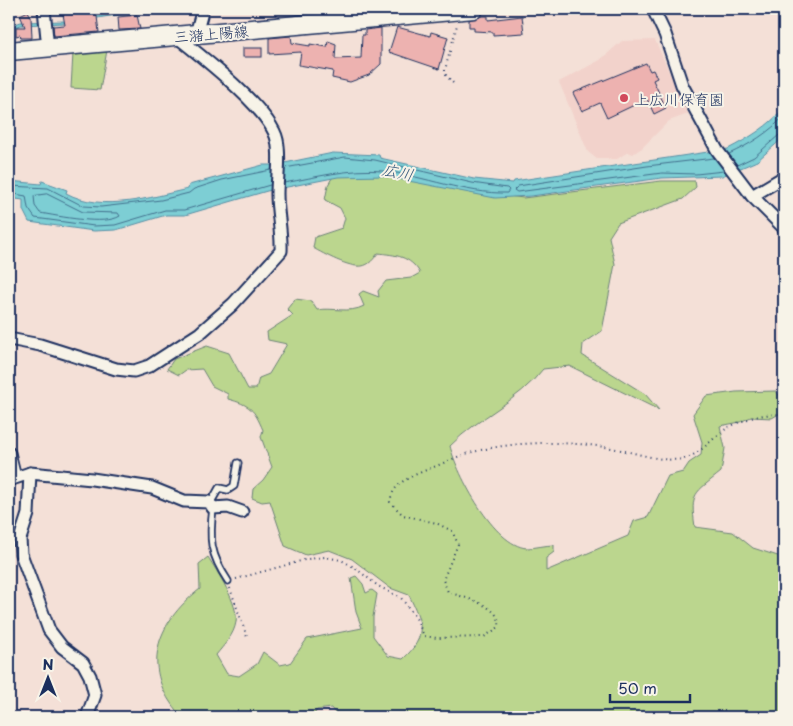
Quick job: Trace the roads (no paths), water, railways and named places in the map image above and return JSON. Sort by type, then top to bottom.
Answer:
[{"type":"main road","name":"三潴上陽線","points":[[9,51],[467,9]]},
{"type":"street","points":[[44,9],[48,48]]},
{"type":"street","points":[[653,9],[665,34],[682,85],[717,150],[734,175],[752,196],[784,228]]},
{"type":"street","points":[[196,34],[202,12]]},
{"type":"street","points":[[9,340],[40,345],[116,369],[134,371],[149,366],[200,333],[233,304],[281,251],[277,194],[279,160],[277,138],[268,121],[216,68],[176,36]]},
{"type":"street","points":[[752,196],[784,178]]},
{"type":"street","points":[[9,453],[12,478],[30,473],[92,478],[152,488],[184,501],[209,502],[211,506],[228,507],[242,512]]},
{"type":"street","points":[[30,473],[28,514],[20,539],[21,554],[49,630],[62,647],[83,663],[90,676],[95,695],[87,717]]},
{"type":"lane","points":[[228,581],[212,551],[210,534],[211,506],[219,488],[228,490],[234,486],[238,464]]},
{"type":"water","points":[[135,9],[184,11],[211,9],[207,12],[172,14],[135,12],[66,23],[21,25],[9,29],[9,26],[21,22],[66,21]]},
{"type":"water","name":"広川","points":[[784,108],[784,137],[757,161],[722,176],[662,178],[531,196],[495,198],[383,176],[338,177],[267,191],[185,215],[166,215],[116,230],[94,231],[29,222],[23,210],[23,200],[9,198],[9,181],[41,184],[42,181],[67,190],[66,193],[80,199],[95,202],[127,202],[188,189],[189,185],[263,165],[275,165],[333,153],[379,155],[380,158],[474,179],[513,183],[514,181],[728,149],[758,131]]},
{"type":"place","name":"上広川保育園","points":[[624,98]]}]
